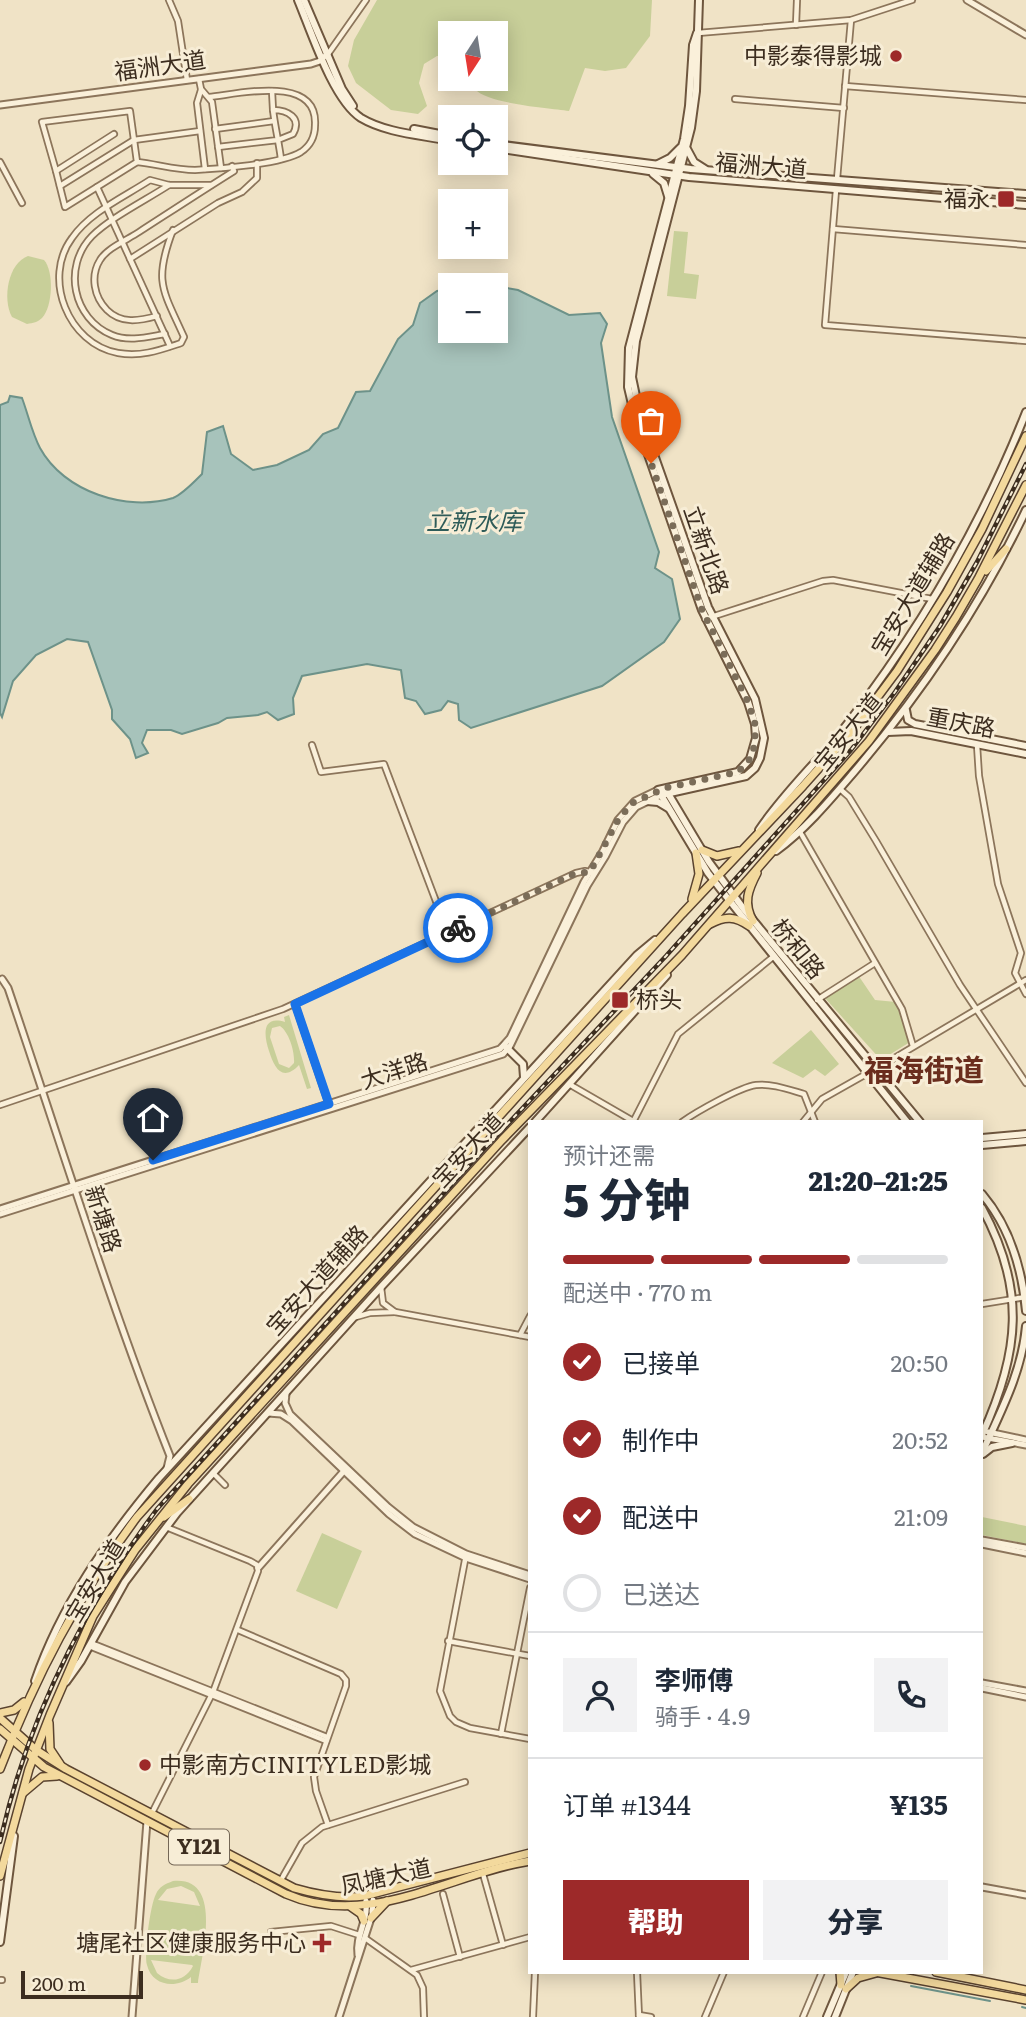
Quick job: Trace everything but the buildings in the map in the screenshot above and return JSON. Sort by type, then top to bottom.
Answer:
[{"type":"main road","points":[[298,0],[325,56]]},
{"type":"main road","points":[[304,0],[342,99],[360,117],[389,129],[438,137]]},
{"type":"main road","name":"立新北路","points":[[663,792],[738,772],[750,759],[755,744],[755,724],[748,702],[708,617],[635,417],[627,377],[629,348],[685,144],[699,0]]},
{"type":"main road","points":[[651,165],[670,158],[685,144],[694,162],[710,171]]},
{"type":"main road","name":"福洲大道","points":[[508,148],[645,171],[678,172],[691,169],[1026,194]]},
{"type":"main road","name":"福洲大道","points":[[508,148],[651,165],[699,178],[1026,205]]},
{"type":"main road","points":[[645,171],[664,183],[671,197],[682,185],[699,178]]},
{"type":"main road","name":"宝安大道辅路","points":[[750,842],[777,804],[832,743],[874,689],[933,599],[978,518],[1026,412]]},
{"type":"main road","name":"宝安大道","points":[[0,1768],[33,1686],[88,1587],[116,1545],[158,1492],[682,914],[833,754],[897,671],[970,553],[1026,436]]},
{"type":"main road","name":"宝安大道","points":[[0,1876],[34,1754],[61,1689],[97,1610],[117,1575],[155,1523],[502,1140],[682,955],[876,732],[935,650],[978,579],[1026,485]]},
{"type":"main road","points":[[751,924],[746,902],[763,862],[800,832],[888,732],[965,622],[1026,512]]},
{"type":"main road","points":[[978,579],[1006,550]]},
{"type":"main road","name":"立新北路","points":[[663,792],[746,776],[758,762],[764,744],[762,723],[755,699],[708,617]]},
{"type":"main road","name":"重庆路","points":[[906,708],[907,718],[912,723],[977,744],[1026,754]]},
{"type":"main road","name":"重庆路","points":[[888,732],[906,730],[1026,746]]},
{"type":"main road","points":[[678,810],[678,798],[684,790]]},
{"type":"main road","name":"桥和路","points":[[663,792],[670,809],[716,878],[751,924],[918,1120]]},
{"type":"main road","name":"桥和路","points":[[663,792],[678,810],[699,851]]},
{"type":"main road","points":[[647,801],[658,802],[670,809]]},
{"type":"main road","points":[[682,914],[698,884],[699,851],[712,856],[722,856],[743,850]]},
{"type":"main road","points":[[706,926],[729,918],[751,924]]},
{"type":"main road","name":"桥和路","points":[[751,924],[773,957],[905,1120]]},
{"type":"main road","name":"宝安大道辅路","points":[[33,1686],[47,1646],[85,1577],[111,1537],[167,1469],[637,955],[669,929]]},
{"type":"main road","points":[[537,1120],[682,955]]},
{"type":"main road","points":[[507,1046],[527,1061],[539,1063]]},
{"type":"main road","points":[[507,1046],[523,1064],[524,1079]]},
{"type":"main road","points":[[899,1112],[906,1106]]},
{"type":"main road","points":[[61,1689],[79,1665],[125,1582],[189,1499],[528,1129]]},
{"type":"main road","points":[[983,1143],[1026,1135]]},
{"type":"main road","points":[[983,1143],[1026,1140]]},
{"type":"main road","points":[[983,1195],[996,1213],[1012,1244],[1019,1267],[1026,1311]]},
{"type":"main road","points":[[983,1210],[1004,1246],[1023,1298],[1015,1348],[985,1434]]},
{"type":"main road","points":[[985,1434],[1012,1388],[1021,1360],[1026,1326]]},
{"type":"main road","points":[[983,1418],[994,1407]]},
{"type":"main road","points":[[983,1453],[992,1447],[1013,1443]]},
{"type":"main road","points":[[155,1523],[189,1499]]},
{"type":"main road","points":[[0,1713],[18,1709],[29,1696]]},
{"type":"main road","points":[[22,1794],[42,1777],[64,1773],[50,1749],[50,1715]]},
{"type":"main road","name":"凤塘大道","points":[[0,1718],[13,1736]]},
{"type":"main road","name":"凤塘大道","points":[[0,1729],[83,1788],[286,1894],[319,1905],[350,1907],[428,1880],[528,1854]]},
{"type":"main road","points":[[0,1746],[0,1768]]},
{"type":"main road","name":"凤塘大道","points":[[64,1773],[87,1780],[294,1888],[321,1895],[389,1900],[528,1862]]},
{"type":"main road","points":[[83,1788],[87,1780]]},
{"type":"main road","points":[[0,1942],[8,1903],[17,1813]]},
{"type":"main road","points":[[428,1880],[430,1889]]},
{"type":"main road","points":[[319,1905],[321,1895]]},
{"type":"main road","points":[[350,1907],[359,1911],[367,1920],[389,1900]]},
{"type":"main road","points":[[841,1974],[844,1987]]},
{"type":"main road","points":[[835,2017],[846,1974]]},
{"type":"main road","points":[[827,2017],[852,1974]]},
{"type":"main road","points":[[844,1987],[870,1974]]},
{"type":"main road","points":[[887,1974],[1026,2000]]},
{"type":"main road","points":[[946,1974],[1026,1990]]},
{"type":"street","points":[[169,0],[178,21],[187,80]]},
{"type":"street","points":[[325,56],[366,0]]},
{"type":"street","points":[[796,25],[797,0]]},
{"type":"street","points":[[697,33],[851,20],[912,0]]},
{"type":"street","points":[[967,0],[1026,35]]},
{"type":"street","points":[[837,179],[851,20]]},
{"type":"street","name":"福洲大道","points":[[0,105],[311,64],[325,56]]},
{"type":"street","points":[[199,79],[201,89],[197,103],[205,169]]},
{"type":"street","points":[[845,86],[1026,100]]},
{"type":"street","points":[[201,89],[212,102],[221,168]]},
{"type":"street","points":[[272,91],[281,159]]},
{"type":"street","points":[[137,162],[130,111],[42,122],[65,207],[137,162],[193,170],[257,163],[300,152],[309,145],[315,134],[316,117],[311,105],[292,91],[209,97]]},
{"type":"street","points":[[736,99],[844,108]]},
{"type":"street","points":[[218,147],[278,140],[293,134],[296,124],[290,113],[273,110]]},
{"type":"street","points":[[215,129],[274,121]]},
{"type":"street","points":[[60,186],[134,140],[200,131]]},
{"type":"street","points":[[56,171],[114,134]]},
{"type":"street","points":[[0,162],[22,203]]},
{"type":"street","points":[[130,259],[218,202],[242,192],[257,178],[257,163]]},
{"type":"street","points":[[157,316],[140,321],[123,320],[108,311],[94,288],[98,262],[122,242],[234,171],[232,166]]},
{"type":"street","points":[[173,230],[161,268],[163,289],[184,337],[181,343],[155,353],[117,353],[83,335],[69,318],[58,281],[60,259],[83,224],[150,180],[169,185],[211,185]]},
{"type":"street","points":[[165,334],[134,339],[113,336],[93,324],[82,311],[75,293],[75,270],[80,252],[93,236],[169,185]]},
{"type":"street","points":[[97,187],[170,346]]},
{"type":"street","points":[[836,190],[825,325],[1026,341]]},
{"type":"street","points":[[833,229],[1026,245]]},
{"type":"street","points":[[708,617],[823,581],[834,580],[933,599]]},
{"type":"street","points":[[977,744],[979,776],[998,884],[1021,953],[1015,973],[1026,995]]},
{"type":"street","points":[[312,745],[321,772],[384,764],[448,933]]},
{"type":"street","points":[[840,789],[849,797],[960,985],[1026,1083]]},
{"type":"street","points":[[592,873],[626,817],[663,792]]},
{"type":"street","points":[[507,1046],[623,812],[635,801],[663,792]]},
{"type":"street","points":[[800,832],[902,1009],[913,1046]]},
{"type":"street","points":[[0,1105],[295,1004],[576,873],[592,873]]},
{"type":"street","points":[[635,1120],[678,1034],[773,957]]},
{"type":"street","points":[[817,1000],[875,963]]},
{"type":"street","name":"新塘路","points":[[1,979],[8,988],[128,1349],[170,1456],[167,1469]]},
{"type":"street","points":[[876,1069],[1026,981]]},
{"type":"street","points":[[295,1004],[330,1107]]},
{"type":"street","name":"大洋路","points":[[0,1212],[500,1055],[507,1046]]},
{"type":"street","points":[[805,1120],[822,1099],[868,1073]]},
{"type":"street","points":[[569,1084],[631,1120]]},
{"type":"street","points":[[685,1120],[713,1103],[755,1085],[780,1087],[804,1094],[814,1120]]},
{"type":"street","points":[[381,1287],[383,1303],[395,1312]]},
{"type":"street","points":[[983,1304],[1023,1298]]},
{"type":"street","points":[[352,1319],[370,1312],[395,1312],[528,1337]]},
{"type":"street","points":[[520,1335],[528,1320]]},
{"type":"street","points":[[1004,1385],[1012,1388]]},
{"type":"street","points":[[286,1394],[287,1409],[290,1413],[388,1507],[423,1533],[466,1556]]},
{"type":"street","points":[[268,1413],[287,1417],[403,1526],[427,1541],[528,1576]]},
{"type":"street","points":[[985,1434],[1026,1440]]},
{"type":"street","points":[[985,1434],[1026,1445]]},
{"type":"street","points":[[257,1567],[344,1471]]},
{"type":"street","points":[[213,1473],[225,1485]]},
{"type":"street","points":[[166,1527],[257,1567]]},
{"type":"street","points":[[983,1542],[1026,1551]]},
{"type":"street","points":[[466,1556],[440,1692],[450,1716],[461,1725],[528,1739]]},
{"type":"street","points":[[152,1813],[212,1693],[258,1574],[257,1567]]},
{"type":"street","points":[[502,1734],[528,1598]]},
{"type":"street","points":[[238,1630],[344,1677],[346,1686],[314,1781],[328,1825]]},
{"type":"street","points":[[448,1641],[528,1656]]},
{"type":"street","points":[[90,1644],[326,1739]]},
{"type":"street","points":[[983,1686],[1026,1691]]},
{"type":"street","points":[[983,1686],[1026,1697]]},
{"type":"street","points":[[280,1881],[302,1843],[328,1825],[466,1782]]},
{"type":"street","points":[[132,2017],[148,1821]]},
{"type":"street","points":[[483,1874],[503,1945]]},
{"type":"street","points":[[983,1887],[1026,1895]]},
{"type":"street","points":[[443,1894],[460,1956]]},
{"type":"street","points":[[339,2017],[358,1955],[356,1946],[367,1920],[369,1899]]},
{"type":"street","points":[[271,1932],[331,1926],[362,1937],[417,1975],[423,1988],[424,2017]]},
{"type":"street","points":[[411,1970],[528,1938]]},
{"type":"street","points":[[533,2017],[535,1974]]},
{"type":"street","points":[[637,1974],[639,2016],[651,2017]]},
{"type":"street","points":[[705,2017],[723,1974]]},
{"type":"street","points":[[803,2017],[821,1974]]},
{"type":"green space","points":[[377,0],[652,0],[650,36],[626,68],[605,71],[585,68],[569,111],[505,102],[478,91],[508,91],[508,21],[438,21],[438,56],[424,64],[419,83],[427,106],[418,114],[391,110],[356,83],[348,66],[354,40]]},
{"type":"green space","points":[[674,231],[688,232],[684,273],[699,275],[696,299],[667,296]]},
{"type":"green space","points":[[28,256],[44,260],[51,289],[46,313],[42,318],[27,324],[12,317],[7,292],[16,266]]},
{"type":"green space","points":[[858,975],[875,1000],[896,1002],[910,1042],[881,1060],[824,997]]},
{"type":"green space","points":[[289,1015],[311,1088],[307,1089],[299,1065],[288,1073],[283,1073],[271,1057],[266,1028],[272,1021],[285,1022],[284,1017]],"holes":[[[280,1026],[289,1037],[294,1053],[294,1063],[289,1068],[279,1064],[270,1037],[272,1028]]]},
{"type":"green space","points":[[811,1030],[839,1064],[825,1076],[815,1069],[803,1078],[772,1063]]},
{"type":"green space","points":[[983,1517],[1026,1526],[1026,1544],[983,1535]]},
{"type":"green space","points":[[322,1533],[362,1551],[337,1609],[296,1591]]},
{"type":"green space","points":[[173,1881],[189,1883],[199,1891],[204,1903],[205,1937],[198,1983],[191,1983],[191,1977],[172,1984],[159,1981],[147,1965],[147,1941],[154,1900],[159,1889]],"holes":[[[181,1886],[194,1892],[200,1906],[158,1900],[167,1889]],[[151,1960],[192,1965],[193,1966],[182,1978],[172,1980],[157,1973]]]},
{"type":"water","name":"立新水库","points":[[508,288],[518,290],[569,315],[600,313],[607,324],[601,343],[612,417],[659,552],[655,568],[672,579],[680,619],[664,642],[602,686],[471,728],[459,720],[458,704],[448,701],[441,710],[425,714],[416,701],[405,698],[401,670],[367,664],[302,676],[293,698],[294,714],[278,720],[267,712],[227,718],[182,734],[171,730],[147,730],[142,743],[148,753],[136,758],[130,739],[112,719],[112,710],[88,642],[67,639],[36,655],[13,681],[2,717],[0,405],[8,402],[10,396],[22,398],[40,448],[64,476],[80,487],[117,500],[155,502],[173,498],[202,474],[207,432],[223,426],[231,454],[253,470],[277,465],[309,450],[323,434],[338,428],[356,392],[370,391],[398,339],[413,325],[420,303],[437,291],[438,343],[508,343]]},
{"type":"waterway","points":[[911,1986],[990,2001]]},
{"type":"waterway","points":[[1022,2007],[1026,2008]]},
{"type":"railway","points":[[0,1842],[25,1753],[60,1668],[105,1586],[157,1509],[485,1148],[666,956],[851,750],[940,626],[977,562],[1026,464]]},
{"type":"way so far","points":[[458,928],[576,873],[590,872],[620,816],[638,799],[670,787],[735,773],[746,765],[752,755],[756,731],[753,716],[739,682],[705,619],[651,463]]},
{"type":"place","name":"中影泰得影城","points":[[896,56]]},
{"type":"place","name":"福永","points":[[1006,199]]},
{"type":"place","name":"桥头","points":[[620,1000]]},
{"type":"place","name":"中影南方CINITYLED影城","points":[[145,1765]]},
{"type":"place","name":"塘尾社区健康服务中心","points":[[322,1943]]},
{"type":"district","name":"福海街道","points":[[924,1071]]},
{"type":"route","points":[[153,1160],[329,1104],[295,1004],[458,928]]}]
